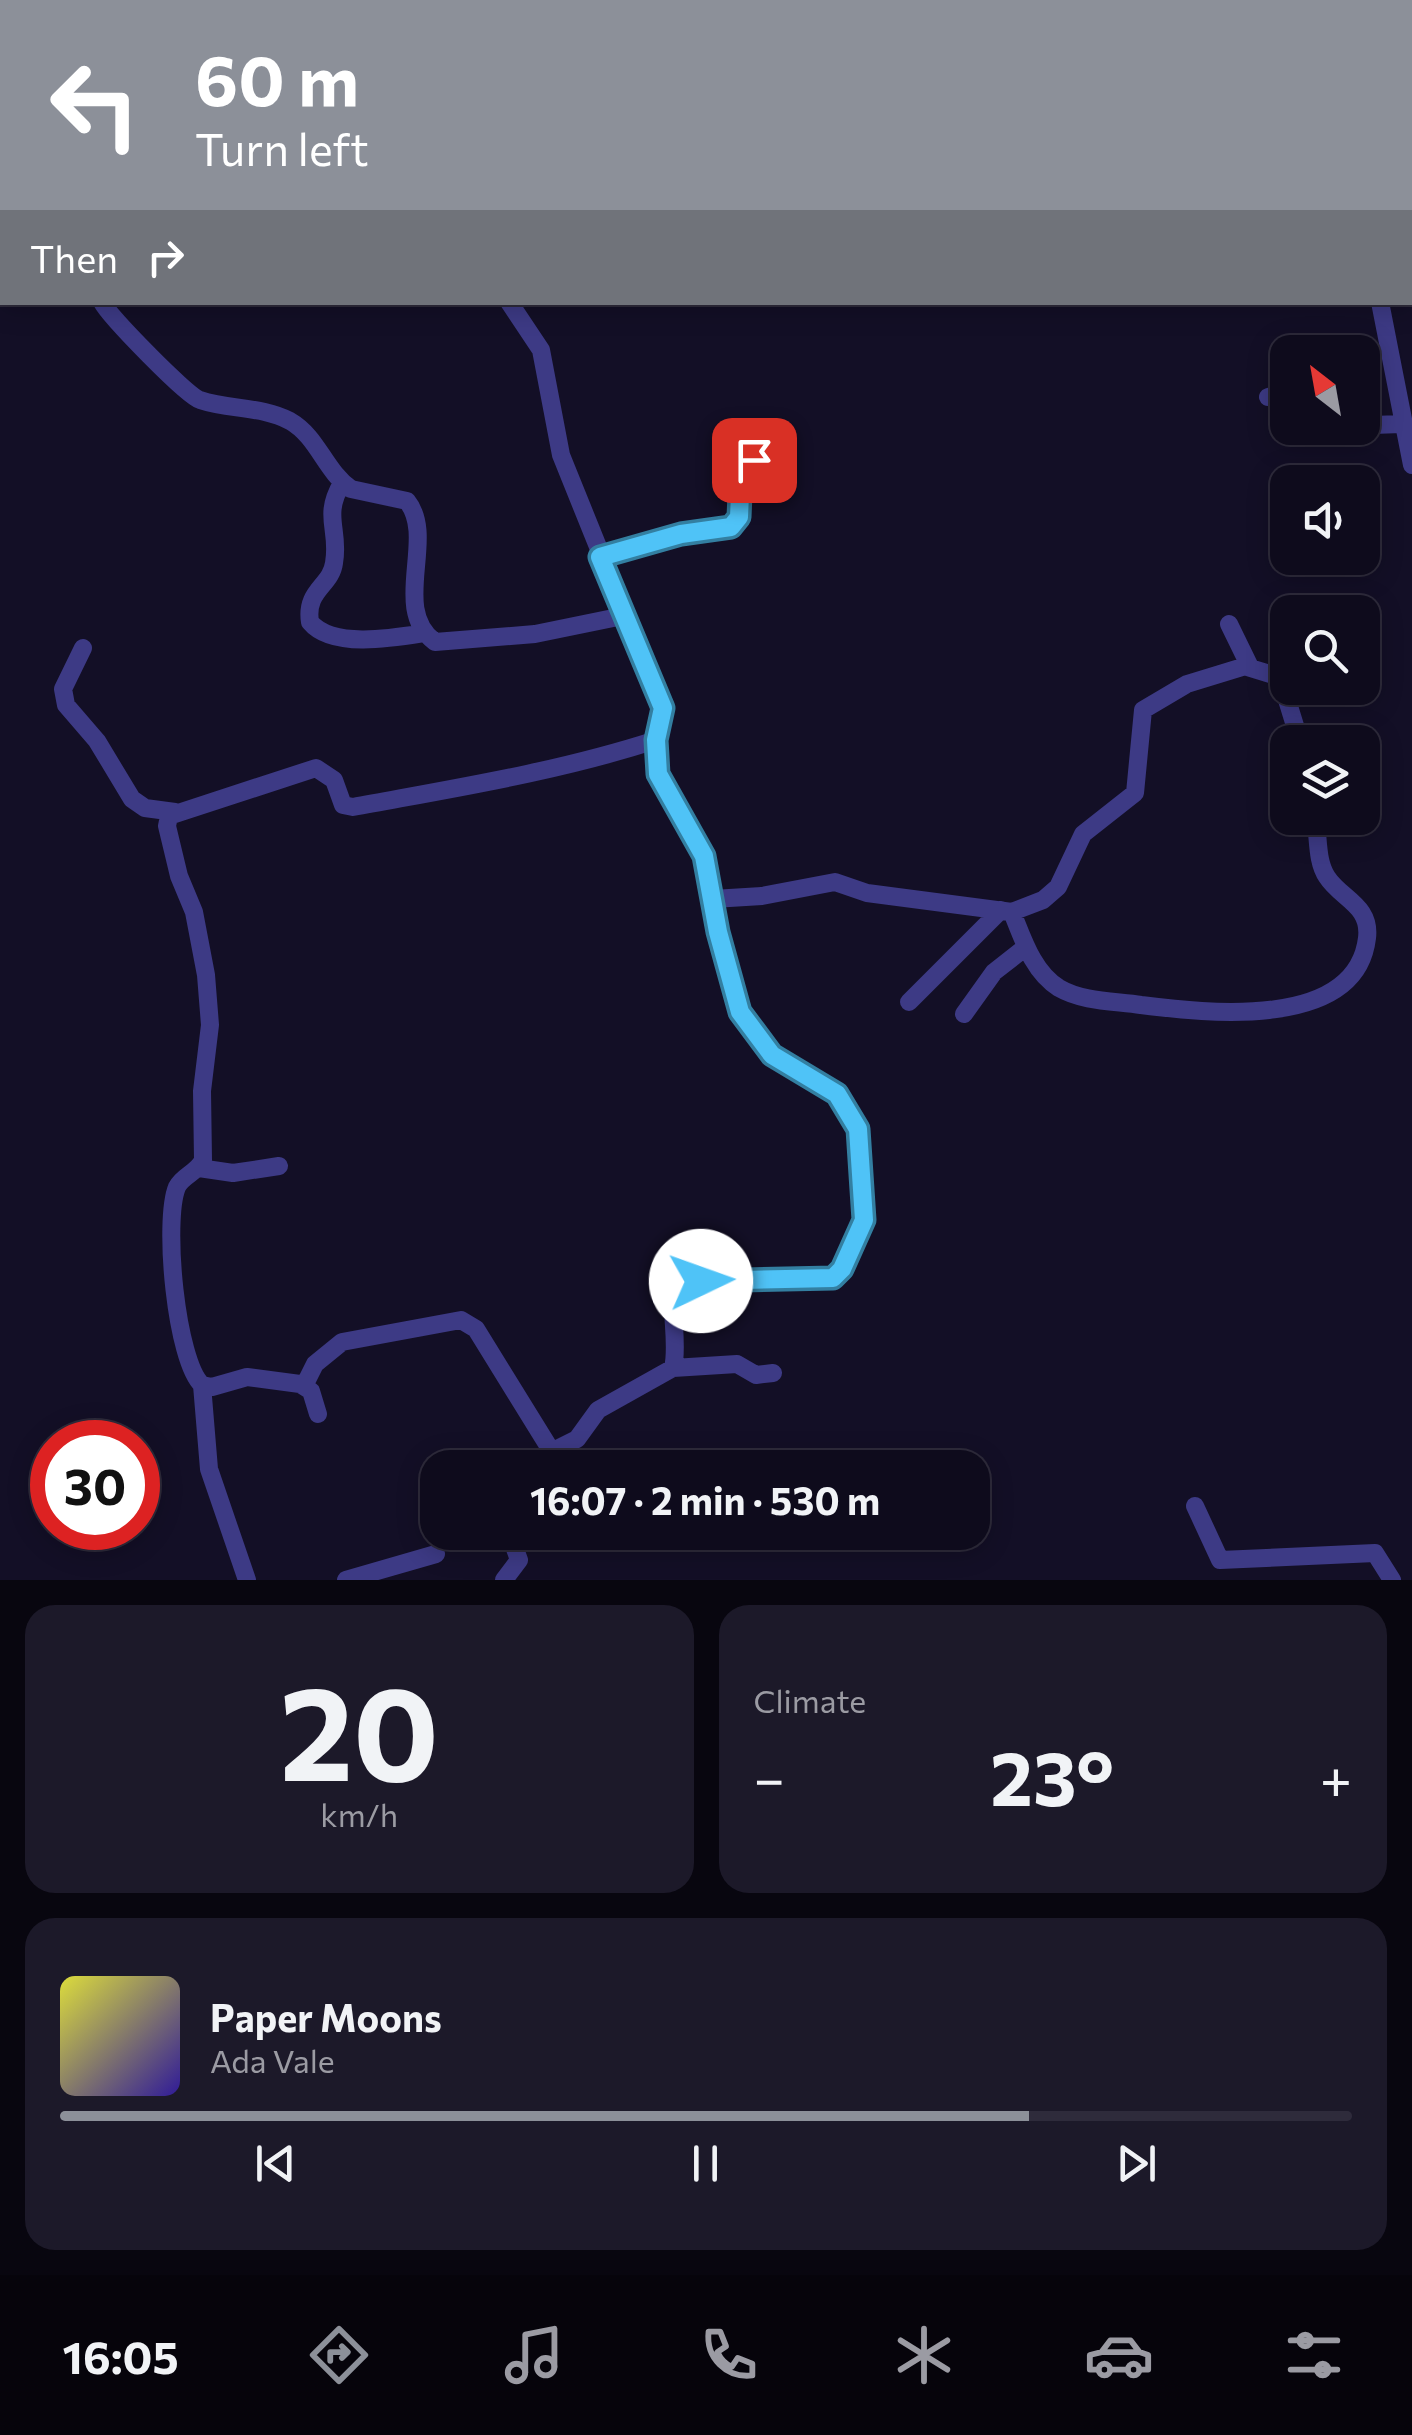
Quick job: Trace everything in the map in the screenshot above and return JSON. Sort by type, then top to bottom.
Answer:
[{"type":"street","points":[[105,305],[189,395],[224,406],[272,413],[290,422],[313,439],[342,483],[370,494],[401,497],[412,507],[418,522],[413,583],[424,633],[435,642],[535,634],[623,616]]},
{"type":"street","points":[[511,305],[541,350],[562,455],[623,616],[663,708],[656,740],[658,774],[704,856],[718,932],[740,1012],[766,1050],[837,1094],[856,1124],[864,1220],[842,1269],[833,1278],[714,1279],[675,1292],[672,1298],[678,1331],[673,1368]]},
{"type":"street","points":[[1381,305],[1412,465]]},
{"type":"street","points":[[1380,425],[1401,424]]},
{"type":"street","points":[[600,557],[681,534],[731,527],[739,517],[741,472],[754,460]]},
{"type":"street","points":[[342,483],[330,506],[334,564],[314,593],[310,622],[317,630],[362,640],[424,633]]},
{"type":"street","points":[[1229,624],[1249,660],[1246,667]]},
{"type":"street","points":[[83,648],[63,689],[66,706],[97,741],[132,799],[145,808],[175,812],[316,768],[330,774],[343,805],[353,807],[446,794],[596,760],[656,740]]},
{"type":"street","points":[[714,899],[762,896],[834,882],[867,893],[1006,911],[1042,900],[1058,887],[1083,834],[1135,793],[1143,710],[1198,680],[1246,667],[1280,677],[1295,725]]},
{"type":"street","points":[[175,812],[167,826],[194,912],[210,1025],[202,1091],[203,1160],[175,1192],[170,1272],[192,1371],[202,1385],[209,1468],[247,1580]]},
{"type":"street","points":[[1006,911],[1047,979],[1085,998],[1226,1013],[1313,1001],[1342,984],[1362,958],[1368,936],[1365,917],[1356,903],[1325,873],[1319,835]]},
{"type":"street","points":[[909,1002],[1006,911]]},
{"type":"street","points":[[964,1014],[994,972],[1026,946]]},
{"type":"street","points":[[199,1168],[233,1173],[278,1166]]},
{"type":"street","points":[[304,1386],[315,1364],[342,1342],[461,1320],[476,1329],[551,1450]]},
{"type":"street","points":[[556,1450],[580,1438],[598,1410],[673,1368],[736,1364],[756,1375],[773,1374]]},
{"type":"street","points":[[202,1385],[212,1388],[256,1378],[304,1386],[311,1391],[318,1414]]},
{"type":"street","points":[[1195,1506],[1220,1560],[1376,1553],[1392,1580]]},
{"type":"street","points":[[504,1580],[519,1560],[516,1550]]},
{"type":"street","points":[[346,1580],[436,1554]]},
{"type":"route","points":[[701,1281],[833,1278],[842,1269],[864,1220],[860,1140],[852,1114],[830,1088],[766,1050],[740,1012],[718,932],[709,870],[656,768],[656,740],[663,708],[600,557],[681,534],[731,527],[739,517],[741,472],[754,460]]}]
